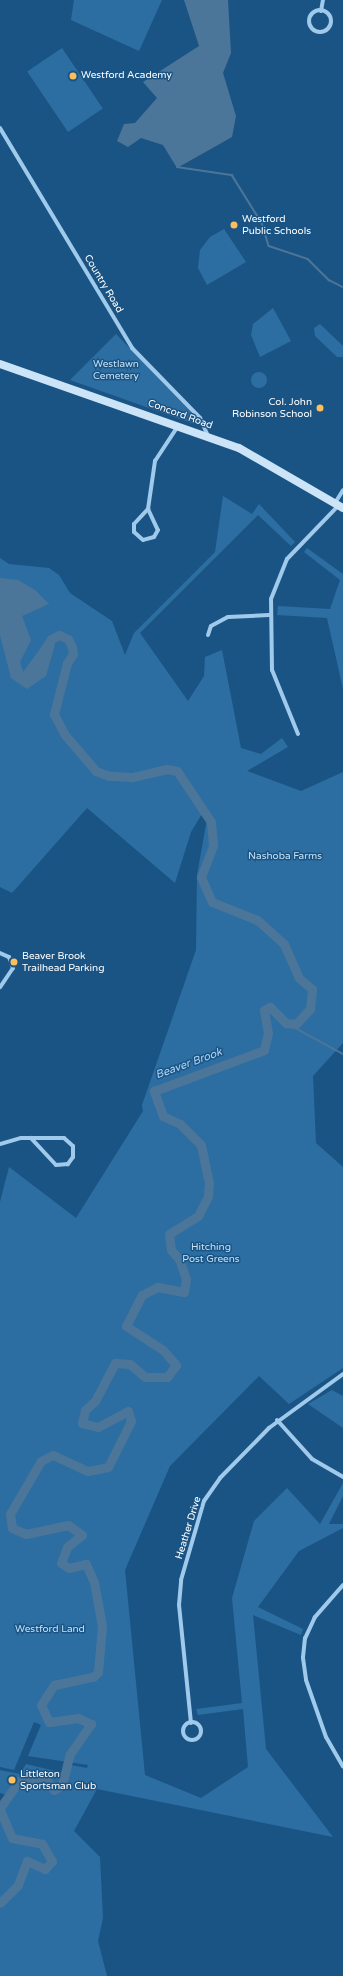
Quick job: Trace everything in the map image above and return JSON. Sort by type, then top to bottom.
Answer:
[{"type":"main road","name":"Concord Road","points":[[0,364],[179,424],[239,448],[339,506]]},
{"type":"street","points":[[321,10],[329,15],[330,24],[326,30],[317,32],[311,28],[309,20],[321,10],[323,0]]},
{"type":"street","name":"Country Road","points":[[0,128],[132,348],[200,418],[208,436]]},
{"type":"street","points":[[148,509],[134,524],[136,536],[143,540],[154,537],[158,530],[148,509],[155,461],[179,424]]},
{"type":"street","points":[[298,734],[272,670],[269,614],[274,584],[282,566],[339,506],[343,490]]},
{"type":"street","points":[[208,635],[211,626],[228,617],[269,614]]},
{"type":"street","points":[[0,953],[8,957],[13,968],[0,987]]},
{"type":"street","points":[[0,1144],[17,1138],[31,1138],[67,1139],[74,1148],[73,1157],[68,1164],[56,1165],[31,1138]]},
{"type":"street","name":"Heather Drive","points":[[191,1723],[183,1732],[193,1740],[201,1731],[191,1723],[179,1605],[181,1580],[201,1510],[213,1485],[278,1420],[343,1374]]},
{"type":"street","points":[[278,1420],[312,1459],[343,1477]]},
{"type":"street","points":[[343,1585],[315,1617],[305,1638],[303,1658],[306,1680],[326,1736],[343,1766]]},
{"type":"green space","points":[[74,0],[162,0],[139,51],[71,20]]},
{"type":"green space","points":[[62,48],[103,109],[68,132],[27,71]]},
{"type":"green space","points":[[224,229],[246,262],[207,285],[198,268],[200,250],[210,237]]},
{"type":"green space","points":[[273,308],[291,341],[260,357],[251,335],[253,324]]},
{"type":"green space","points":[[320,324],[343,346],[343,357],[337,357],[315,336],[314,328]]},
{"type":"green space","name":"Westlawn Cemetery","points":[[116,334],[197,418],[194,424],[70,380]]},
{"type":"green space","points":[[259,372],[265,374],[267,380],[265,386],[259,388],[253,386],[251,380],[253,374]]},
{"type":"green space","points":[[223,496],[252,514],[259,504],[295,542],[291,546],[258,515],[140,633],[188,701],[204,676],[205,657],[222,650],[241,748],[261,754],[282,738],[288,747],[247,771],[301,791],[343,772],[343,1043],[313,1076],[316,1143],[343,1167],[343,1368],[289,1404],[259,1376],[170,1466],[125,1570],[145,1775],[201,1798],[248,1767],[243,1709],[198,1715],[196,1709],[242,1703],[232,1598],[254,1521],[287,1488],[320,1524],[343,1483],[343,1496],[329,1524],[343,1524],[343,1528],[299,1551],[258,1607],[303,1629],[301,1635],[253,1615],[266,1749],[333,1837],[97,1789],[74,1831],[100,1857],[103,1918],[98,1941],[107,1976],[0,1976],[0,1814],[9,1796],[0,1793],[0,1770],[20,1774],[26,1764],[68,1774],[71,1765],[87,1768],[88,1765],[28,1756],[41,1725],[34,1722],[14,1770],[0,1767],[0,1202],[9,1167],[76,1218],[143,1111],[142,1105],[196,950],[197,875],[207,819],[202,814],[191,832],[175,883],[87,808],[12,893],[0,887],[0,558],[9,564],[49,568],[59,575],[70,593],[112,621],[125,655],[134,633],[215,552]]},
{"type":"green space","points":[[307,548],[343,574],[343,689],[327,618],[277,615],[278,606],[330,609],[340,580],[304,552]]},
{"type":"green space","points":[[332,1390],[343,1396],[343,1428],[308,1404]]},
{"type":"shaded area","points":[[184,0],[228,0],[231,53],[223,73],[236,116],[232,137],[177,168],[163,145],[141,138],[128,147],[117,141],[124,124],[135,123],[157,98],[143,82],[199,46]]},
{"type":"shaded area","points":[[0,578],[18,580],[35,590],[49,604],[22,616],[31,640],[20,662],[23,672],[46,641],[55,644],[46,676],[27,689],[11,678],[0,635]]},
{"type":"waterway","points":[[177,167],[232,175],[262,223],[269,246],[308,259],[329,280],[343,287]]},
{"type":"waterway","name":"Beaver Brook","points":[[0,1808],[19,1781],[44,1777],[54,1790],[62,1785],[70,1754],[91,1724],[78,1718],[49,1722],[41,1705],[54,1685],[93,1677],[98,1672],[102,1626],[94,1582],[86,1564],[69,1568],[61,1563],[67,1547],[82,1535],[68,1525],[26,1534],[12,1528],[10,1514],[41,1461],[53,1455],[88,1471],[108,1467],[131,1421],[128,1411],[98,1427],[82,1423],[85,1410],[95,1401],[115,1363],[130,1364],[145,1377],[167,1377],[176,1365],[163,1350],[126,1326],[142,1295],[158,1287],[184,1292],[186,1279],[179,1259],[171,1250],[169,1234],[198,1216],[208,1196],[209,1183],[201,1145],[180,1124],[163,1116],[154,1091],[264,1050],[268,1033],[264,1010],[270,1007],[286,1023],[296,1024],[310,1009],[312,989],[299,978],[284,944],[257,920],[212,902],[201,877],[213,845],[211,822],[177,771],[167,769],[131,777],[109,776],[96,771],[65,735],[54,714],[67,663],[73,654],[72,647],[68,639],[59,635],[51,639],[43,652]]},
{"type":"waterway","points":[[286,1023],[343,1054]]},
{"type":"waterway","name":"Beaver Brook","points":[[0,1810],[12,1838],[42,1844],[52,1861],[45,1869],[27,1861],[18,1885],[0,1903]]},
{"type":"place","name":"Westford Academy","points":[[73,76]]},
{"type":"place","name":"Westford Public Schools","points":[[234,225]]},
{"type":"place","name":"Col. John Robinson School","points":[[320,408]]},
{"type":"place","name":"Beaver Brook Trailhead Parking","points":[[14,962]]},
{"type":"place","name":"Littleton Sportsman Club","points":[[12,1780]]},
{"type":"park label","name":"Nashoba Farms","points":[[285,857]]},
{"type":"park label","name":"Hitching Post Greens","points":[[211,1252]]},
{"type":"park label","name":"Westford Land","points":[[50,1630]]}]
